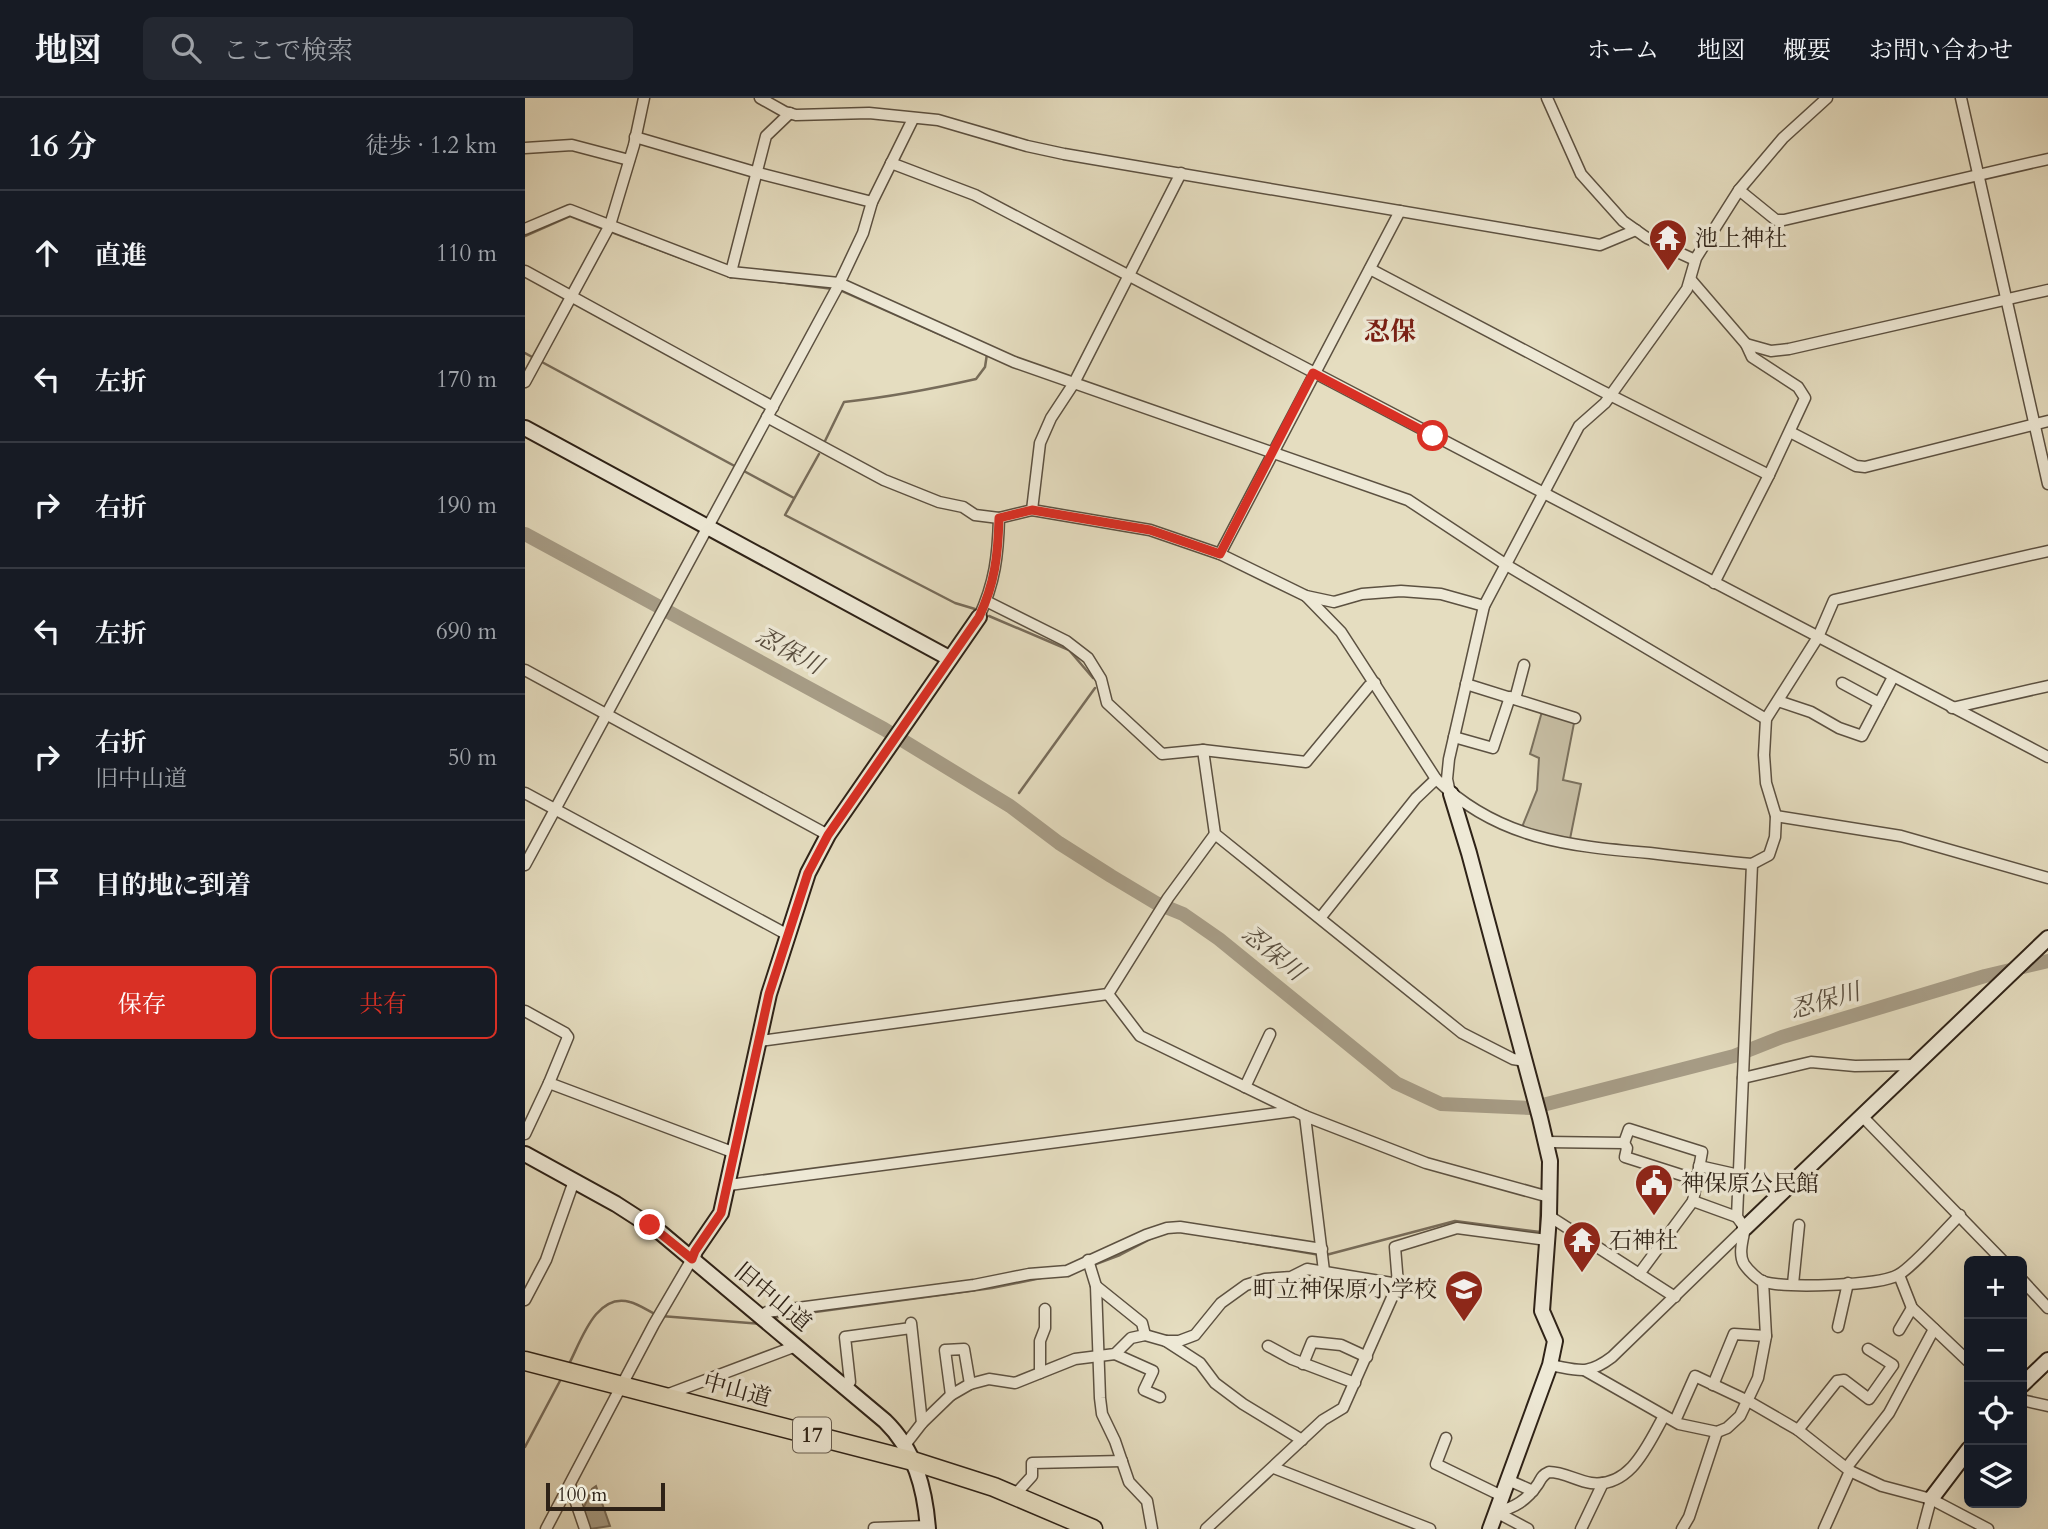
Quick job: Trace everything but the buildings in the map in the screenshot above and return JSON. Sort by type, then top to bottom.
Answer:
[{"type":"highway","name":"中山道","points":[[525,1361],[909,1453],[1093,1529]]},
{"type":"street","points":[[525,382],[610,225],[644,98]]},
{"type":"street","points":[[760,98],[796,115],[869,113],[935,119],[1027,146],[1600,245],[1636,230]]},
{"type":"street","points":[[1547,98],[1581,174],[1623,221],[1647,238],[1695,260]]},
{"type":"street","points":[[1490,1529],[1550,1365],[1555,1341],[1542,1311],[1549,1216],[1549,1161],[1546,1142],[1447,779],[1484,606],[1579,426],[1611,394],[1691,280],[1695,260],[1739,190],[1783,138],[1827,98]]},
{"type":"street","points":[[1961,98],[2048,484]]},
{"type":"street","points":[[731,272],[766,136],[790,113]]},
{"type":"street","points":[[525,865],[839,283],[863,233],[872,202],[913,119]]},
{"type":"street","points":[[635,137],[758,173],[872,202]]},
{"type":"street","points":[[525,148],[572,145],[629,160]]},
{"type":"street","points":[[1739,190],[1776,220],[1784,220],[2048,159]]},
{"type":"street","points":[[891,163],[975,195],[2048,757]]},
{"type":"street","points":[[1032,510],[1040,443],[1051,418],[1074,383],[1181,173]]},
{"type":"street","points":[[525,228],[570,210],[731,272],[839,283],[1014,362],[1408,500],[1505,564],[1766,719]]},
{"type":"street","points":[[1220,554],[1400,211]]},
{"type":"street","points":[[1370,268],[1769,475]]},
{"type":"street","points":[[525,271],[884,480],[939,502],[963,507],[975,515],[999,518],[1032,510],[1150,530],[1220,554],[1305,596],[1334,601],[1362,594],[1401,591],[1441,594],[1484,606]]},
{"type":"street","points":[[1691,280],[1746,344],[1752,357],[1798,387],[1805,398],[1714,583]]},
{"type":"street","points":[[1746,344],[1771,351],[1789,349],[2048,290]]},
{"type":"street","points":[[1790,432],[1856,466],[1865,467],[2048,421]]},
{"type":"street","points":[[525,428],[949,658]]},
{"type":"street","points":[[547,1529],[654,1324],[695,1251],[721,1213],[769,994],[808,873],[828,835],[979,617],[997,564],[999,518]]},
{"type":"street","points":[[1305,596],[1342,632],[1436,779],[1451,794],[1483,815],[1504,826],[1554,842],[1752,864],[1769,855],[1775,837],[1776,816],[1766,783],[1766,719],[1818,637],[1834,600],[2048,551]]},
{"type":"street","points":[[986,601],[1066,641],[1088,658],[1101,680],[1107,703],[1162,754],[1203,750],[1307,762],[1375,682]]},
{"type":"street","points":[[1454,737],[1493,748],[1524,665]]},
{"type":"street","points":[[525,670],[828,835]]},
{"type":"street","points":[[1778,701],[1811,712],[1839,728],[1862,736],[1893,677]]},
{"type":"street","points":[[1842,683],[1879,703]]},
{"type":"street","points":[[1466,684],[1575,718]]},
{"type":"street","points":[[1952,708],[2048,685]]},
{"type":"street","points":[[1203,750],[1215,834],[1462,1033],[1513,1059],[1525,1061]]},
{"type":"street","points":[[1321,917],[1416,798],[1436,779]]},
{"type":"street","points":[[525,793],[788,935]]},
{"type":"street","points":[[1776,816],[1901,836],[2048,878]]},
{"type":"street","points":[[1108,994],[1159,911],[1215,834]]},
{"type":"street","points":[[1752,864],[1739,1175],[1742,1261],[1763,1282],[1793,1284],[1883,1280],[1899,1275],[1960,1216]]},
{"type":"street","points":[[1586,1371],[1599,1367],[1612,1357],[1675,1297],[1741,1222],[1863,1116],[2048,938]]},
{"type":"street","points":[[760,1041],[1108,994]]},
{"type":"street","points":[[1108,994],[1140,1036],[1294,1111],[1426,1163],[1549,1197]]},
{"type":"street","points":[[525,1011],[568,1037],[525,1133]]},
{"type":"street","points":[[1245,1087],[1270,1034]]},
{"type":"street","points":[[1743,1078],[1811,1062],[1855,1066],[1916,1065]]},
{"type":"street","points":[[549,1083],[735,1153]]},
{"type":"street","points":[[729,1185],[1294,1111]]},
{"type":"street","points":[[1305,1116],[1324,1271]]},
{"type":"street","points":[[1863,1116],[1999,1256]]},
{"type":"street","points":[[1639,1274],[1693,1202],[1697,1180],[1699,1166],[1702,1152],[1629,1129],[1624,1143],[1627,1148],[1625,1157],[1697,1180]]},
{"type":"street","points":[[1546,1142],[1624,1143]]},
{"type":"street","name":"旧中山道","points":[[525,1154],[650,1225],[892,1427],[909,1453],[922,1487],[928,1527]]},
{"type":"street","points":[[1699,1166],[1739,1175]]},
{"type":"street","points":[[525,1300],[546,1260],[574,1181]]},
{"type":"street","points":[[1693,1202],[1741,1222]]},
{"type":"street","points":[[1549,1216],[1675,1297]]},
{"type":"street","points":[[1793,1284],[1799,1225]]},
{"type":"street","points":[[764,1319],[767,1312],[974,1285],[1029,1274],[1067,1271],[1146,1234],[1167,1228],[1180,1227],[1322,1249]]},
{"type":"street","points":[[1206,1529],[1323,1420],[1343,1408],[1398,1284],[1395,1247],[1457,1228],[1547,1240]]},
{"type":"street","points":[[1088,1260],[1096,1286],[1102,1414],[1129,1482],[1147,1501],[1152,1529]]},
{"type":"street","points":[[1115,1354],[1131,1338],[1145,1335],[1166,1341],[1179,1341],[1195,1335],[1206,1325],[1221,1303],[1246,1285],[1265,1279],[1291,1277],[1307,1269],[1398,1284]]},
{"type":"street","points":[[1899,1275],[1912,1308],[1964,1357]]},
{"type":"street","points":[[1550,1365],[1586,1371],[1664,1416],[1690,1427],[1717,1433],[1727,1428],[1739,1416],[1758,1378],[1766,1336],[1763,1282]]},
{"type":"street","points":[[1839,1327],[1848,1283]]},
{"type":"street","points":[[2027,1285],[2048,1308]]},
{"type":"street","points":[[1096,1286],[1142,1323],[1145,1335]]},
{"type":"street","points":[[1899,1329],[1912,1308]]},
{"type":"street","points":[[1040,1373],[1040,1341],[1045,1328],[1045,1309]]},
{"type":"street","points":[[846,1387],[850,1382],[845,1337],[911,1325],[922,1423]]},
{"type":"street","points":[[1823,1529],[1849,1469],[1889,1413],[1934,1329]]},
{"type":"street","points":[[1713,1385],[1734,1334],[1766,1336]]},
{"type":"street","points":[[1166,1341],[1200,1363],[1215,1382],[1243,1405],[1301,1440]]},
{"type":"street","points":[[1303,1363],[1312,1342],[1341,1345],[1367,1357]]},
{"type":"street","points":[[663,1396],[796,1346]]},
{"type":"street","points":[[1268,1346],[1355,1383]]},
{"type":"street","points":[[951,1395],[945,1350],[964,1349],[970,1384]]},
{"type":"street","points":[[1798,1430],[1837,1381],[1844,1380],[1869,1399],[1892,1365],[1868,1349]]},
{"type":"street","points":[[909,1453],[922,1423],[951,1395],[970,1384],[989,1379],[1015,1383],[1075,1359],[1115,1354],[1153,1371],[1144,1391],[1160,1397]]},
{"type":"street","points":[[2025,1382],[2048,1360]]},
{"type":"street","points":[[1675,1421],[1695,1376],[1748,1401],[1798,1430],[1849,1469],[1882,1486],[1930,1499],[1988,1529]]},
{"type":"street","points":[[2027,1401],[2048,1406]]},
{"type":"street","points":[[1496,1512],[1521,1503],[1543,1475],[1549,1472],[1591,1483],[1603,1483],[1626,1474],[1664,1416]]},
{"type":"street","points":[[1682,1529],[1689,1517],[1717,1433]]},
{"type":"street","points":[[1446,1438],[1436,1464],[1502,1496]]},
{"type":"street","points":[[1923,1529],[1930,1499],[1964,1455]]},
{"type":"street","points":[[1014,1496],[1032,1476],[1032,1463],[1122,1461]]},
{"type":"street","points":[[1274,1468],[1430,1529]]},
{"type":"street","points":[[1508,1480],[1533,1491]]},
{"type":"street","points":[[1581,1529],[1603,1483]]},
{"type":"street","points":[[570,1485],[585,1529]]},
{"type":"street","points":[[1496,1512],[1528,1529]]},
{"type":"street","points":[[874,1528],[928,1527]]},
{"type":"shaded area","points":[[1543,708],[1575,718],[1563,780],[1581,784],[1569,844],[1520,832],[1537,790],[1539,758],[1530,754]]},
{"type":"shaded area","points":[[596,1486],[610,1526],[590,1529],[583,1509]]},
{"type":"waterway","points":[[525,236],[570,216],[601,228]]},
{"type":"waterway","points":[[614,233],[713,270]]},
{"type":"waterway","points":[[763,280],[833,289]]},
{"type":"waterway","points":[[840,290],[955,341]]},
{"type":"waterway","points":[[525,353],[534,358]]},
{"type":"waterway","points":[[825,441],[844,402],[976,379],[985,367],[987,354]]},
{"type":"waterway","points":[[540,361],[794,498]]},
{"type":"waterway","points":[[819,454],[785,515],[955,603],[975,609]]},
{"type":"waterway","name":"忍保川","points":[[525,534],[884,729],[1010,806],[1059,843],[1111,876],[1156,903],[1183,914],[1219,939],[1396,1083],[1441,1104],[1531,1108],[1734,1056],[1782,1037],[1985,976],[2048,961]]},
{"type":"waterway","points":[[989,616],[1069,650],[1093,678]]},
{"type":"waterway","points":[[1019,793],[1095,688]]},
{"type":"waterway","points":[[1542,1192],[1543,1157]]},
{"type":"waterway","points":[[1326,1255],[1455,1221],[1540,1232],[1541,1199]]},
{"type":"waterway","points":[[1075,1272],[1120,1255],[1158,1235]]},
{"type":"waterway","points":[[1237,1241],[1320,1255]]},
{"type":"waterway","points":[[771,1318],[992,1288],[1041,1278]]},
{"type":"waterway","points":[[569,1364],[591,1321],[608,1304],[630,1302],[655,1314]]},
{"type":"waterway","points":[[661,1316],[762,1324]]},
{"type":"waterway","points":[[525,1447],[561,1379]]},
{"type":"place","name":"池上神社","points":[[1668,272]]},
{"type":"place","name":"神保原公民館","points":[[1654,1217]]},
{"type":"place","name":"石神社","points":[[1582,1274]]},
{"type":"place","name":"町立神保原小学校","points":[[1464,1323]]},
{"type":"district","name":"忍保","points":[[1390,331]]},
{"type":"route","points":[[650,1225],[692,1259],[721,1213],[769,994],[808,873],[828,835],[979,617],[997,564],[999,518],[1032,510],[1150,530],[1220,554],[1313,373],[1433,436]]}]
